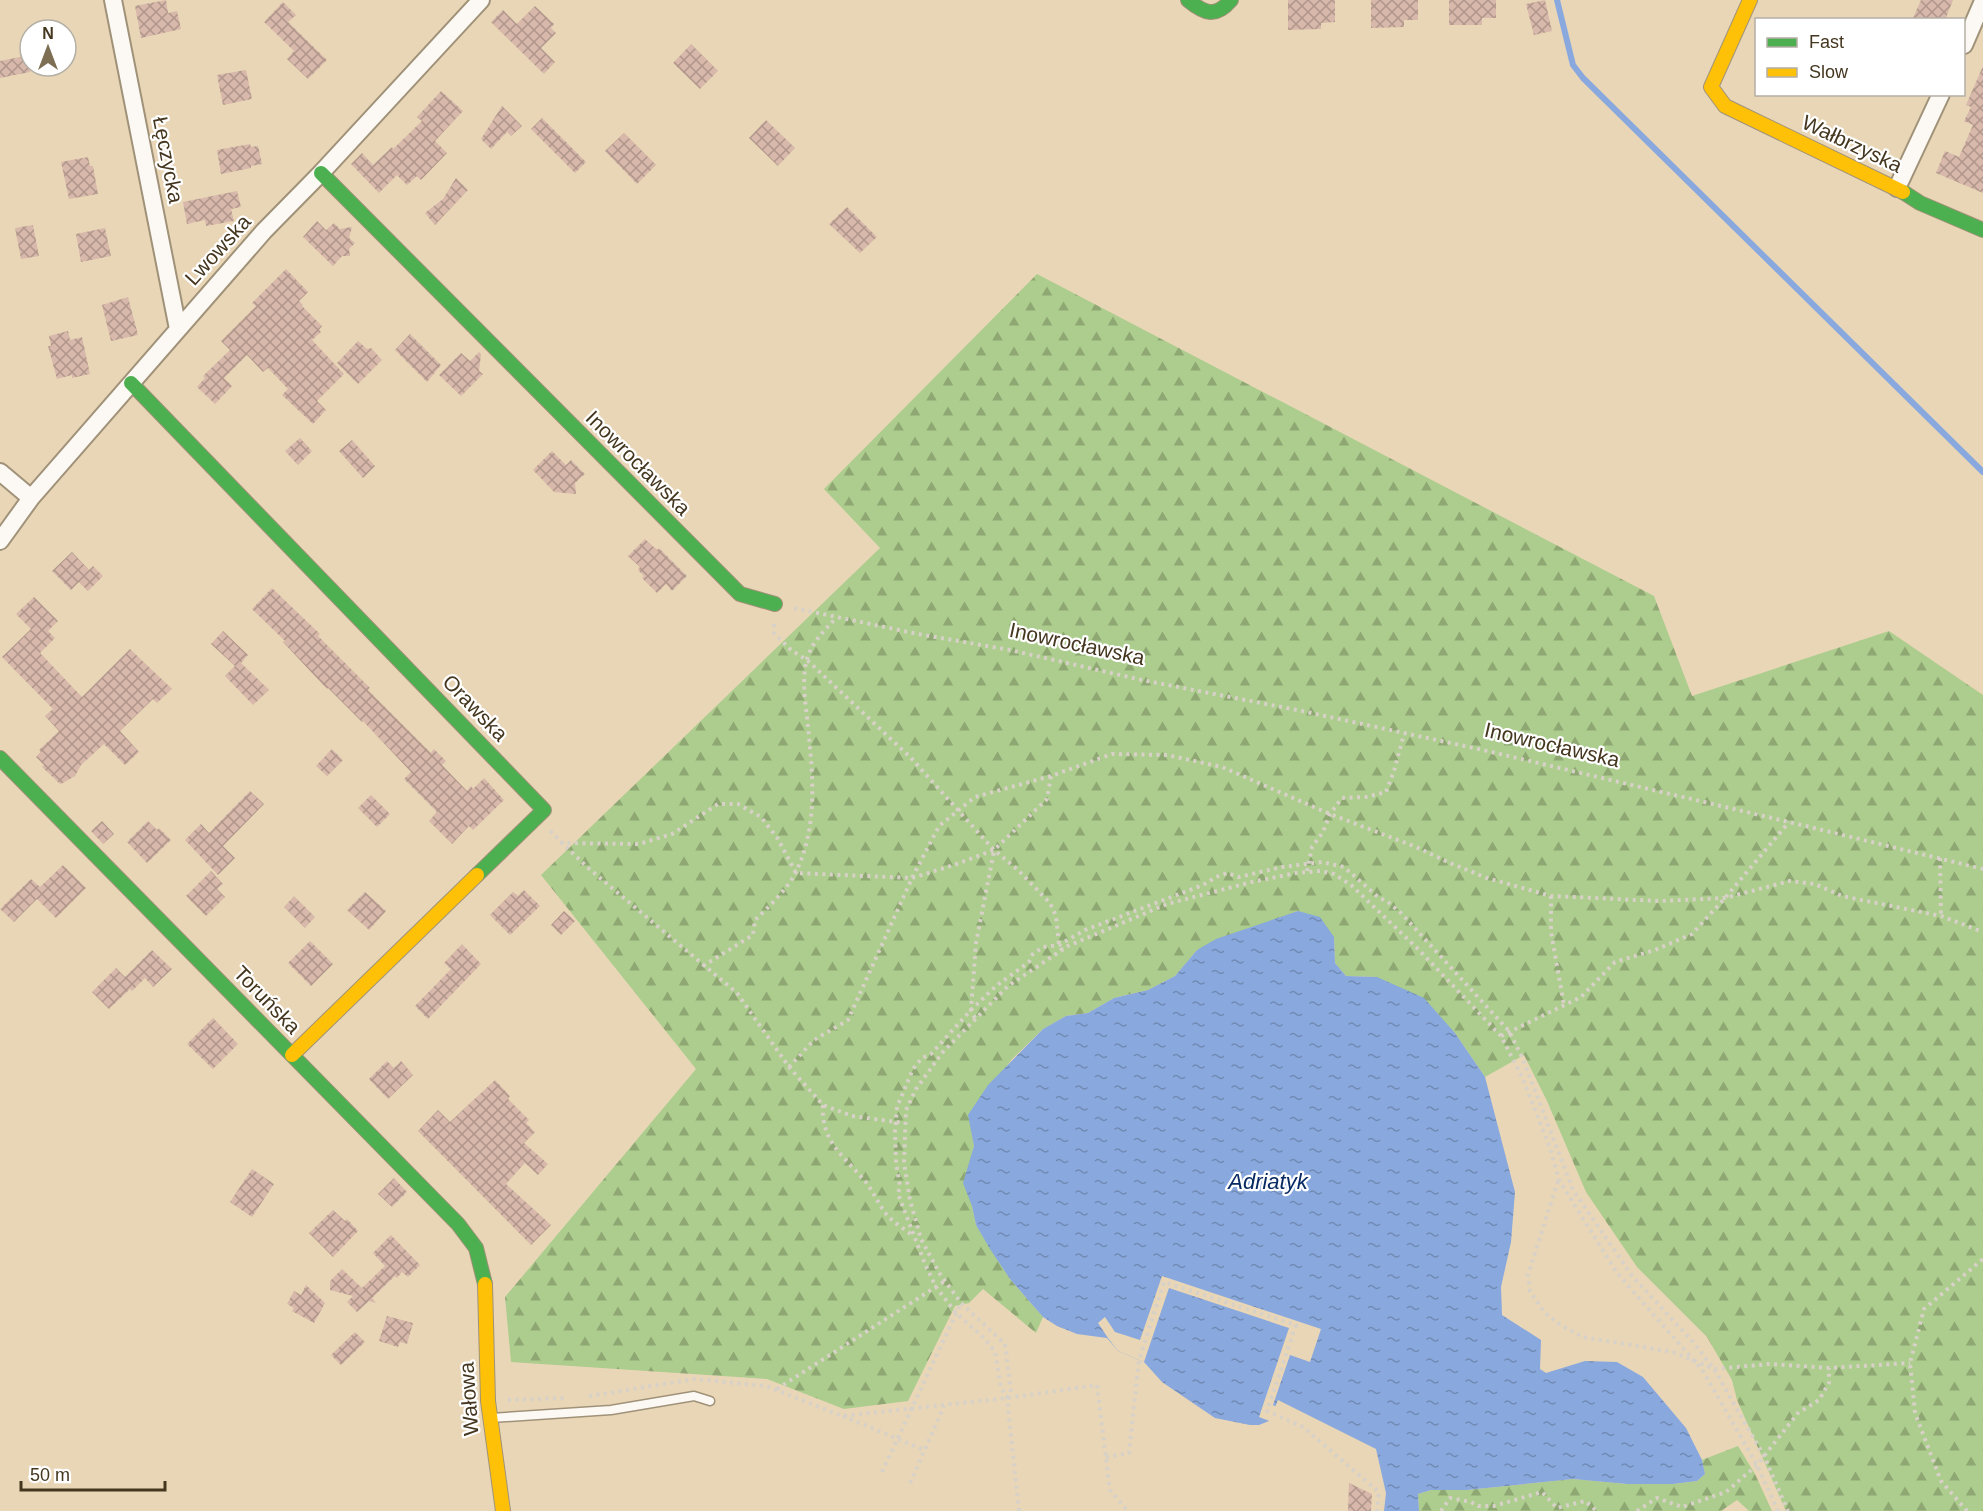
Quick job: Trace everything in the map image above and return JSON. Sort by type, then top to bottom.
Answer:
[{"type":"street","name":"Łęczycka","points":[[113,0],[178,329]]},
{"type":"street","name":"Lwowska","points":[[0,541],[31,498],[264,231],[482,0]]},
{"type":"street","points":[[1188,0],[1198,9],[1215,13],[1225,8],[1231,0]]},
{"type":"street","name":"Wałbrzyska","points":[[1750,0],[1711,87],[1725,106],[1897,188],[1920,203],[1983,230]]},
{"type":"street","points":[[1965,43],[1983,1]]},
{"type":"street","points":[[1897,188],[1940,96]]},
{"type":"street","name":"Inowrocławska","points":[[321,173],[740,594],[775,604]]},
{"type":"street","name":"Orawska","points":[[131,383],[544,810],[537,817]]},
{"type":"street","points":[[0,472],[31,498]]},
{"type":"street","name":"Toruńska","points":[[0,758],[458,1224],[476,1248],[485,1283]]},
{"type":"street","points":[[292,1055],[537,817]]},
{"type":"street","name":"Wałowa","points":[[485,1283],[488,1401],[503,1511]]},
{"type":"lane","points":[[490,1418],[611,1410],[694,1396],[710,1401]]},
{"type":"lane","points":[[611,1410],[627,1416]]},
{"type":"path","name":"Inowrocławska","points":[[775,604],[1302,711],[1548,765],[1983,869]]},
{"type":"path","points":[[775,604],[774,633],[791,650],[807,660],[911,758],[994,850],[1018,870],[1050,903],[1056,916],[1059,945],[1062,950]]},
{"type":"path","points":[[703,966],[753,935],[755,920],[770,906],[796,873],[811,828],[813,776],[804,693],[807,660],[818,637],[837,618]]},
{"type":"path","points":[[1306,872],[1312,848],[1323,832],[1330,814],[1342,798],[1366,797],[1386,792],[1404,734]]},
{"type":"path","points":[[789,1067],[814,1040],[848,1020],[912,878],[939,826],[975,797],[1051,776],[1112,754],[1167,755],[1222,767],[1330,814],[1416,847],[1450,864],[1487,878],[1551,896],[1660,901],[1725,898],[1790,881],[1815,884],[1842,896],[1941,916],[1983,932]]},
{"type":"path","points":[[796,873],[912,878],[994,850],[1047,799],[1051,776]]},
{"type":"path","points":[[560,843],[639,844],[672,834],[718,804],[738,804],[761,817],[778,839],[796,873]]},
{"type":"path","points":[[537,817],[560,843],[737,993],[789,1067],[823,1105],[852,1116],[904,1123]]},
{"type":"path","points":[[1501,1036],[1581,997],[1615,962],[1656,950],[1692,934],[1789,822]]},
{"type":"path","points":[[975,1018],[971,1010],[976,944],[994,850]]},
{"type":"path","points":[[1940,858],[1941,916]]},
{"type":"path","points":[[1019,1511],[1007,1398],[1001,1387],[995,1352],[956,1313],[936,1287],[924,1264],[898,1194],[900,1186],[896,1162],[897,1107],[913,1068],[922,1058],[931,1054],[996,986],[1029,962],[1032,954],[1043,947],[1059,945],[1085,930],[1203,885],[1227,873],[1239,877],[1282,867],[1322,862],[1344,867],[1378,897],[1388,902],[1509,1031],[1523,1059],[1573,1190],[1633,1277],[1694,1343],[1714,1369],[1764,1456],[1788,1511]]},
{"type":"path","points":[[1007,1398],[1011,1392],[1005,1344],[961,1303],[945,1281],[921,1239],[910,1200],[904,1162],[906,1110],[916,1089],[942,1053],[1008,986],[1062,950],[1167,904],[1252,882],[1321,871],[1334,874],[1351,885],[1418,949],[1501,1036],[1522,1077],[1550,1148],[1559,1180],[1617,1273],[1702,1371],[1730,1416],[1778,1511]]},
{"type":"path","points":[[1551,896],[1551,932],[1564,1005]]},
{"type":"path","points":[[823,1105],[822,1117],[826,1135],[842,1158],[866,1181],[888,1216],[921,1239]]},
{"type":"path","points":[[1559,1180],[1528,1275],[1530,1290],[1545,1313],[1562,1326],[1583,1337],[1673,1352],[1714,1369],[1770,1364],[1829,1368],[1910,1363]]},
{"type":"path","points":[[1967,1511],[1941,1482],[1915,1413],[1910,1363],[1924,1309],[1983,1259]]},
{"type":"path","points":[[777,1390],[945,1281]]},
{"type":"path","points":[[1106,1457],[1129,1453],[1139,1360],[1164,1282],[1296,1325],[1267,1411],[1303,1427],[1379,1492],[1377,1511]]},
{"type":"path","points":[[882,1472],[961,1303]]},
{"type":"path","points":[[1637,1511],[1657,1498],[1682,1507],[1726,1492],[1757,1466],[1798,1413],[1820,1400],[1829,1383],[1829,1368]]},
{"type":"path","points":[[588,1396],[695,1379],[766,1386],[924,1450]]},
{"type":"path","points":[[842,1416],[1007,1398],[1097,1385],[1110,1490],[1128,1511]]},
{"type":"path","points":[[488,1401],[566,1397]]},
{"type":"path","points":[[909,1483],[944,1405]]},
{"type":"path","points":[[1441,1511],[1450,1498],[1471,1502],[1478,1506],[1494,1506],[1542,1492],[1557,1508],[1585,1501],[1597,1511]]},
{"type":"green space","points":[[1037,274],[1654,596],[1692,696],[1889,631],[1983,695],[1983,1511],[1786,1511],[1737,1400],[1732,1380],[1707,1337],[1637,1267],[1586,1192],[1547,1101],[1524,1055],[1485,1077],[1455,1033],[1377,977],[1346,976],[1335,963],[1334,937],[1298,911],[1197,950],[1175,976],[1148,990],[1114,998],[1088,1013],[1066,1016],[1043,1029],[1012,1059],[969,1115],[974,1146],[970,1163],[972,1206],[976,1225],[1010,1279],[1043,1317],[1036,1333],[983,1289],[969,1303],[955,1306],[908,1401],[844,1409],[767,1379],[511,1362],[505,1297],[696,1069],[541,875],[880,548],[824,489]]},
{"type":"green space","points":[[1738,1446],[1755,1474],[1772,1511],[1749,1511],[1737,1500],[1721,1511],[1419,1511],[1418,1494],[1431,1490],[1467,1490],[1573,1479],[1627,1484],[1673,1484],[1697,1481],[1705,1474],[1702,1460]]},
{"type":"water","name":"Adriatyk","points":[[1298,911],[1320,917],[1334,937],[1335,963],[1346,976],[1377,977],[1424,998],[1455,1033],[1485,1077],[1515,1192],[1511,1242],[1501,1287],[1502,1315],[1541,1340],[1540,1369],[1546,1373],[1585,1361],[1617,1362],[1643,1377],[1686,1428],[1702,1460],[1705,1474],[1697,1481],[1673,1484],[1627,1484],[1573,1479],[1467,1490],[1431,1490],[1418,1494],[1419,1511],[1384,1511],[1386,1493],[1376,1449],[1278,1400],[1269,1421],[1259,1425],[1215,1418],[1162,1382],[1144,1362],[1118,1351],[1107,1338],[1077,1334],[1043,1317],[1010,1279],[976,1225],[963,1183],[974,1146],[968,1115],[988,1085],[1043,1029],[1066,1016],[1088,1013],[1114,998],[1148,990],[1175,976],[1197,950],[1216,939]]},
{"type":"pier","points":[[1162,1276],[1321,1329],[1310,1362],[1290,1355],[1273,1405],[1278,1408],[1272,1422],[1259,1417],[1289,1328],[1169,1288],[1144,1362],[1118,1351],[1108,1338],[1098,1323],[1105,1317],[1115,1332],[1140,1340]]},
{"type":"building","points":[[166,0],[168,13],[177,11],[181,29],[141,38],[135,6]]},
{"type":"building","points":[[1288,0],[1335,0],[1335,22],[1321,23],[1321,29],[1288,30]]},
{"type":"building","points":[[1371,0],[1418,0],[1418,20],[1404,20],[1404,27],[1371,28]]},
{"type":"building","points":[[1449,0],[1496,0],[1496,18],[1482,18],[1482,25],[1449,25]]},
{"type":"building","points":[[1545,0],[1552,31],[1534,35],[1526,4]]},
{"type":"building","points":[[1921,0],[1953,0],[1946,18],[1913,18]]},
{"type":"building","points":[[283,2],[296,15],[288,22],[327,60],[308,79],[287,59],[294,51],[264,22]]},
{"type":"building","points":[[535,6],[554,24],[551,28],[556,33],[541,48],[555,62],[544,74],[491,22],[503,10],[517,24]]},
{"type":"building","points":[[691,44],[718,71],[700,89],[673,63]]},
{"type":"building","points":[[18,57],[18,74],[0,78],[0,61]]},
{"type":"building","points":[[1983,66],[1983,193],[1936,173],[1945,151],[1959,157],[1973,125],[1964,121],[1971,107],[1966,105]]},
{"type":"building","points":[[246,70],[252,99],[223,105],[217,75]]},
{"type":"building","points":[[441,91],[463,111],[435,141],[447,153],[421,180],[417,176],[407,185],[397,175],[379,193],[351,164],[362,153],[373,165],[392,147],[393,149],[422,121],[417,117]]},
{"type":"building","points":[[502,106],[522,126],[511,136],[507,132],[491,149],[481,139]]},
{"type":"building","points":[[542,118],[586,162],[575,173],[531,129]]},
{"type":"building","points":[[766,120],[795,148],[778,166],[749,138]]},
{"type":"building","points":[[624,133],[656,165],[637,184],[605,151]]},
{"type":"building","points":[[250,144],[251,147],[258,146],[262,164],[221,174],[217,150]]},
{"type":"building","points":[[88,157],[90,166],[93,166],[98,194],[69,199],[61,162]]},
{"type":"building","points":[[456,178],[468,190],[435,225],[425,213],[443,199]]},
{"type":"building","points":[[237,191],[241,207],[231,209],[234,221],[206,226],[205,220],[187,224],[183,202]]},
{"type":"building","points":[[847,207],[877,237],[860,253],[829,224]]},
{"type":"building","points":[[317,221],[326,230],[334,223],[340,229],[352,227],[349,238],[355,243],[349,249],[350,256],[342,256],[333,266],[303,237]]},
{"type":"building","points":[[33,225],[39,256],[21,259],[15,228]]},
{"type":"building","points":[[105,228],[111,256],[81,262],[76,234]]},
{"type":"building","points":[[286,269],[308,292],[299,301],[322,326],[319,330],[321,332],[312,340],[344,374],[317,401],[326,410],[313,424],[282,395],[288,389],[268,368],[263,372],[247,355],[224,378],[232,386],[215,404],[197,387],[205,378],[203,376],[230,350],[221,341],[256,306],[252,303]]},
{"type":"building","points":[[128,297],[138,335],[111,341],[102,305]]},
{"type":"building","points":[[68,331],[70,340],[82,337],[90,374],[57,379],[48,346],[51,346],[49,336]]},
{"type":"building","points":[[410,334],[441,365],[427,382],[395,350]]},
{"type":"building","points":[[358,341],[367,349],[371,348],[382,360],[358,384],[337,363]]},
{"type":"building","points":[[479,352],[481,354],[479,371],[483,374],[461,396],[439,375],[461,353],[470,361]]},
{"type":"building","points":[[300,438],[312,451],[298,465],[285,451]]},
{"type":"building","points":[[352,440],[375,466],[363,478],[339,451]]},
{"type":"building","points":[[552,451],[566,465],[571,460],[585,474],[575,483],[576,494],[554,492],[533,470]]},
{"type":"building","points":[[645,539],[657,550],[659,548],[687,576],[672,591],[666,584],[657,593],[642,578],[644,576],[638,570],[640,567],[628,556]]},
{"type":"building","points":[[72,552],[89,570],[93,566],[103,576],[88,591],[79,582],[71,590],[52,571]]},
{"type":"building","points":[[272,588],[320,634],[318,636],[370,688],[368,690],[431,753],[434,749],[446,761],[442,765],[467,791],[471,786],[473,789],[484,778],[504,800],[473,830],[469,826],[452,844],[429,821],[437,812],[404,779],[411,772],[363,721],[327,689],[283,642],[285,641],[252,609]]},
{"type":"building","points":[[34,597],[58,621],[48,631],[55,638],[40,653],[82,697],[130,649],[172,689],[157,703],[153,699],[120,731],[139,752],[125,765],[104,744],[81,765],[75,776],[61,784],[42,767],[44,765],[36,757],[41,752],[39,750],[59,731],[45,716],[53,709],[2,657],[31,629],[16,614]]},
{"type":"building","points":[[223,631],[248,655],[241,663],[269,690],[253,705],[225,676],[235,666],[211,644]]},
{"type":"building","points":[[332,749],[343,760],[327,776],[316,766]]},
{"type":"building","points":[[250,791],[264,804],[223,846],[235,858],[218,875],[185,840],[201,824],[209,833]]},
{"type":"building","points":[[371,795],[390,814],[377,827],[358,808]]},
{"type":"building","points":[[102,821],[114,834],[103,844],[91,831]]},
{"type":"building","points":[[148,821],[171,840],[147,863],[127,842]]},
{"type":"building","points":[[63,865],[86,888],[56,918],[37,899],[14,922],[0,909],[31,879],[40,887]]},
{"type":"building","points":[[211,871],[223,884],[217,889],[225,897],[206,916],[186,896]]},
{"type":"building","points":[[524,890],[540,906],[510,935],[490,915],[513,892],[518,896]]},
{"type":"building","points":[[365,892],[386,911],[369,930],[347,910]]},
{"type":"building","points":[[294,896],[315,917],[305,928],[284,907]]},
{"type":"building","points":[[564,911],[575,921],[561,935],[551,925]]},
{"type":"building","points":[[310,941],[333,964],[311,986],[288,963]]},
{"type":"building","points":[[462,944],[481,964],[428,1019],[415,1006],[451,969],[444,963]]},
{"type":"building","points":[[152,950],[172,969],[153,987],[145,978],[109,1009],[92,992],[116,968],[125,977]]},
{"type":"building","points":[[213,1018],[238,1044],[213,1069],[187,1044]]},
{"type":"building","points":[[387,1061],[394,1068],[401,1061],[413,1075],[388,1099],[369,1079]]},
{"type":"building","points":[[495,1080],[510,1096],[508,1099],[529,1120],[526,1123],[535,1132],[524,1143],[548,1164],[538,1175],[525,1163],[506,1184],[551,1225],[531,1245],[418,1131],[438,1110],[450,1122]]},
{"type":"building","points":[[252,1169],[274,1184],[252,1217],[230,1202]]},
{"type":"building","points":[[394,1178],[407,1192],[392,1207],[378,1194]]},
{"type":"building","points":[[333,1210],[345,1221],[347,1219],[358,1231],[333,1257],[309,1233]]},
{"type":"building","points":[[391,1235],[420,1265],[408,1277],[402,1272],[397,1278],[395,1276],[372,1298],[376,1303],[369,1301],[357,1312],[347,1302],[353,1296],[330,1290],[330,1281],[342,1269],[362,1288],[385,1266],[373,1253]]},
{"type":"building","points":[[306,1285],[325,1303],[314,1323],[292,1311],[294,1308],[287,1304],[294,1291],[301,1295]]},
{"type":"building","points":[[387,1316],[413,1323],[407,1344],[400,1342],[398,1347],[379,1341]]},
{"type":"building","points":[[355,1332],[365,1342],[341,1365],[331,1355]]},
{"type":"building","points":[[1349,1483],[1372,1494],[1371,1511],[1348,1511]]},
{"type":"waterway","points":[[1557,0],[1573,65],[1583,78],[1983,472]]},
{"type":"traffic: fast","points":[[1188,0],[1210,12],[1220,10],[1231,0]]},
{"type":"traffic: fast","points":[[321,173],[740,594],[775,604]]},
{"type":"traffic: fast","points":[[1903,192],[1920,203],[1983,230]]},
{"type":"traffic: fast","points":[[131,383],[544,810],[477,875]]},
{"type":"traffic: fast","points":[[0,758],[458,1224],[476,1248],[485,1284]]},
{"type":"traffic: slow","points":[[1750,0],[1711,87],[1725,106],[1903,192]]},
{"type":"traffic: slow","points":[[292,1055],[477,875]]},
{"type":"traffic: slow","points":[[485,1284],[488,1401],[503,1511]]}]
